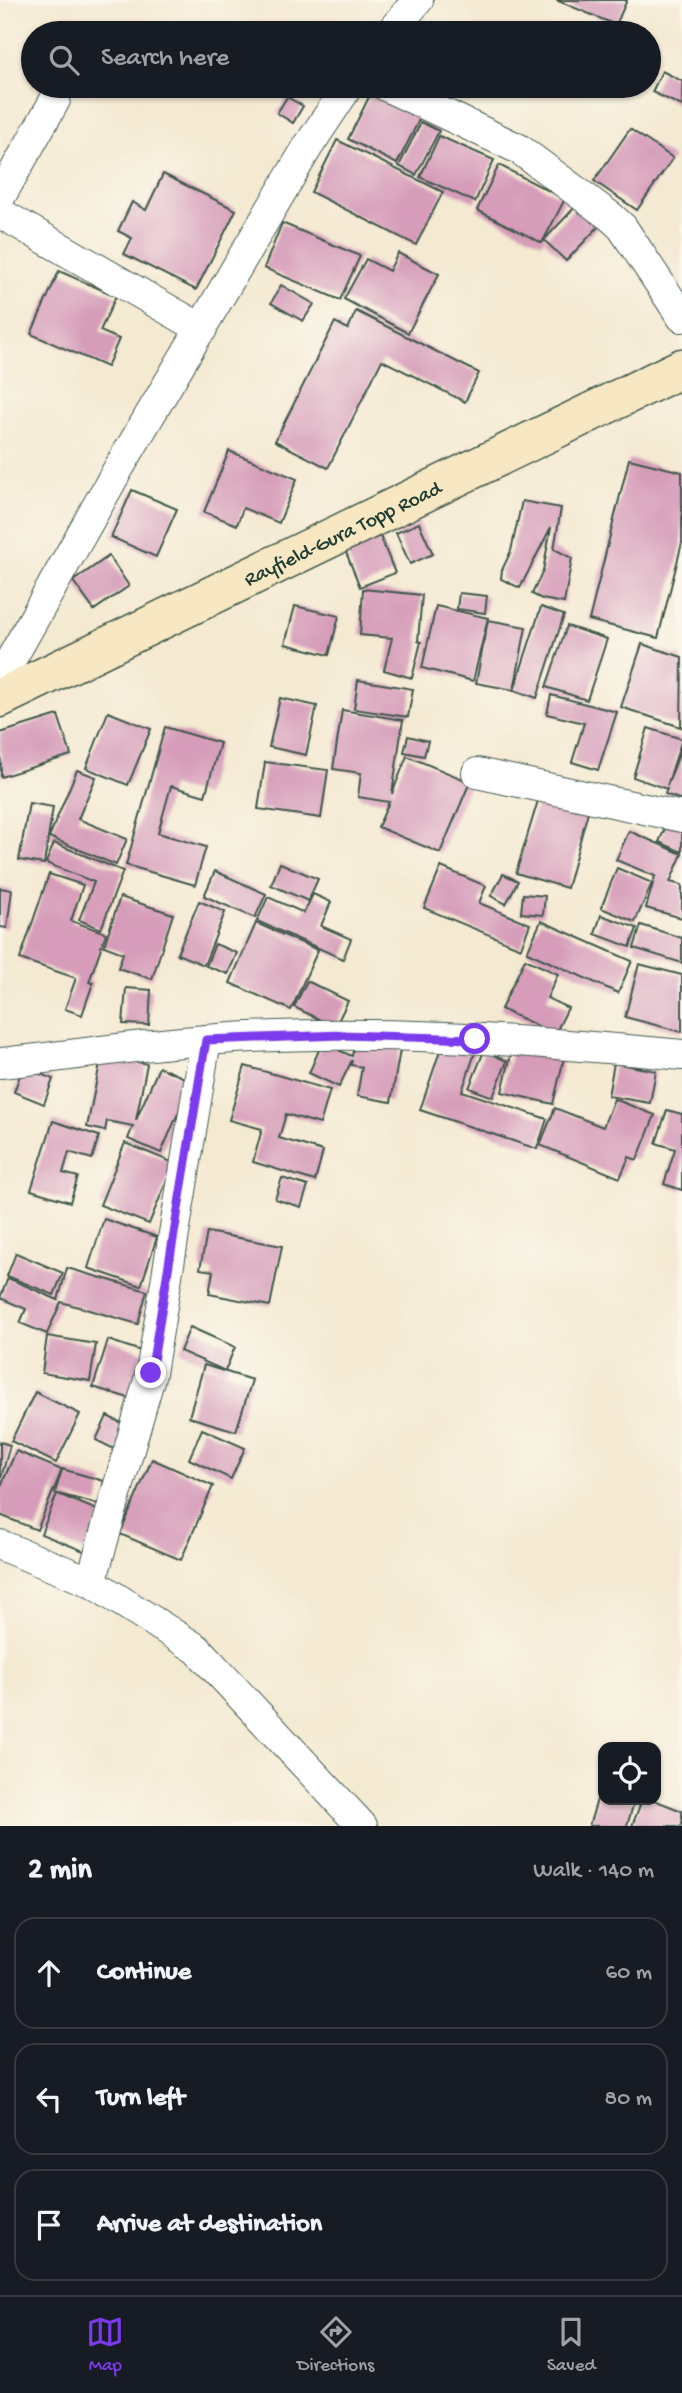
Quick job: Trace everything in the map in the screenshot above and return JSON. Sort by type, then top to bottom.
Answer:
[{"type":"street","points":[[400,21],[418,0]]},
{"type":"street","points":[[0,679],[117,471],[307,148],[340,98]]},
{"type":"street","points":[[411,98],[519,149],[601,209],[622,228],[682,317]]},
{"type":"street","points":[[0,197],[55,100]]},
{"type":"street","points":[[0,213],[202,329]]},
{"type":"street","name":"Rayfield-Gura Topp Road","points":[[0,698],[682,368]]},
{"type":"street","points":[[477,773],[682,817]]},
{"type":"street","points":[[0,1063],[206,1040],[342,1035],[475,1039],[682,1055]]},
{"type":"street","points":[[91,1581],[151,1373],[206,1040]]},
{"type":"street","points":[[0,1545],[91,1581],[197,1649],[362,1826]]},
{"type":"building","points":[[556,0],[627,0],[618,21],[606,21]]},
{"type":"building","points":[[662,71],[682,81],[682,106],[661,96]]},
{"type":"building","points":[[286,98],[303,106],[293,123],[277,113]]},
{"type":"building","points":[[368,98],[381,98],[420,118],[397,164],[348,139]]},
{"type":"building","points":[[421,122],[439,131],[416,175],[399,166]]},
{"type":"building","points":[[630,129],[673,158],[637,210],[594,181]]},
{"type":"building","points":[[439,136],[494,160],[475,202],[420,177]]},
{"type":"building","points":[[337,140],[443,192],[416,245],[311,192]]},
{"type":"building","points":[[499,165],[565,199],[542,243],[477,210]]},
{"type":"building","points":[[163,174],[236,210],[196,290],[124,254],[132,238],[118,231],[132,202],[146,210]]},
{"type":"building","points":[[578,204],[600,225],[566,261],[544,240]]},
{"type":"building","points":[[282,223],[360,256],[340,300],[264,268]]},
{"type":"building","points":[[398,253],[439,274],[408,333],[344,299],[366,259],[389,271]]},
{"type":"building","points":[[59,271],[116,296],[100,331],[119,339],[107,367],[31,334]]},
{"type":"building","points":[[281,285],[314,304],[303,321],[271,303]]},
{"type":"building","points":[[356,311],[479,373],[465,402],[382,360],[328,468],[275,441],[335,322],[348,329]]},
{"type":"building","points":[[229,451],[297,479],[279,523],[243,508],[237,525],[204,512]]},
{"type":"building","points":[[629,459],[682,472],[682,543],[658,638],[589,620]]},
{"type":"building","points":[[132,490],[177,509],[156,557],[111,537]]},
{"type":"building","points":[[522,501],[561,508],[554,549],[572,558],[564,603],[542,599],[532,594],[543,571],[551,527],[520,588],[501,579],[511,551]]},
{"type":"building","points":[[419,523],[433,554],[410,564],[396,533]]},
{"type":"building","points":[[380,536],[395,573],[360,587],[345,550]]},
{"type":"building","points":[[109,556],[129,586],[94,610],[73,581]]},
{"type":"building","points":[[363,589],[422,595],[418,641],[421,642],[412,678],[384,670],[392,638],[360,635]]},
{"type":"building","points":[[459,593],[487,596],[485,613],[457,609]]},
{"type":"building","points":[[295,606],[339,616],[329,655],[285,644]]},
{"type":"building","points":[[436,606],[488,618],[473,681],[422,668]]},
{"type":"building","points":[[541,607],[564,615],[537,698],[514,690]]},
{"type":"building","points":[[488,620],[526,627],[514,690],[476,683]]},
{"type":"building","points":[[567,626],[607,639],[587,700],[546,687]]},
{"type":"building","points":[[642,644],[682,657],[681,727],[621,707]]},
{"type":"building","points":[[358,680],[413,689],[408,717],[354,709]]},
{"type":"building","points":[[551,695],[617,712],[598,770],[572,762],[584,723],[547,714]]},
{"type":"building","points":[[280,698],[317,706],[306,755],[269,747]]},
{"type":"building","points":[[342,710],[403,720],[392,794],[407,756],[470,782],[440,853],[378,827],[389,802],[358,797],[361,773],[333,769]]},
{"type":"building","points":[[108,712],[151,729],[128,785],[86,768]]},
{"type":"building","points":[[58,715],[71,755],[1,777],[0,733]]},
{"type":"building","points":[[165,727],[220,743],[205,796],[171,786],[158,833],[206,847],[195,885],[126,865]]},
{"type":"building","points":[[648,728],[682,739],[667,786],[682,746],[682,800],[665,794],[667,789],[633,777]]},
{"type":"building","points":[[408,736],[428,741],[424,756],[404,752]]},
{"type":"building","points":[[265,762],[328,770],[321,818],[258,809]]},
{"type":"building","points":[[77,770],[96,777],[78,819],[127,839],[116,865],[49,837]]},
{"type":"building","points":[[540,794],[589,808],[567,888],[516,873]]},
{"type":"building","points":[[29,803],[53,807],[44,864],[19,860]]},
{"type":"building","points":[[671,815],[682,819],[682,852],[659,842]]},
{"type":"building","points":[[629,831],[682,854],[670,882],[682,885],[682,918],[646,908],[655,876],[616,860]]},
{"type":"building","points":[[54,843],[123,871],[101,929],[79,920],[94,882],[46,863]]},
{"type":"building","points":[[280,863],[318,879],[308,901],[271,885]]},
{"type":"building","points":[[441,867],[486,886],[479,903],[530,924],[521,948],[424,908]]},
{"type":"building","points":[[617,868],[652,883],[635,922],[601,908]]},
{"type":"building","points":[[215,871],[266,894],[255,918],[204,896]]},
{"type":"building","points":[[49,874],[83,885],[71,921],[106,933],[89,982],[93,983],[82,1015],[65,1009],[76,978],[20,959]]},
{"type":"building","points":[[503,874],[518,881],[506,904],[491,896]]},
{"type":"building","points":[[0,888],[12,890],[7,928],[0,927]]},
{"type":"building","points":[[313,894],[331,902],[321,926],[351,939],[343,959],[257,921],[268,897],[304,913]]},
{"type":"building","points":[[523,894],[545,896],[543,915],[521,913]]},
{"type":"building","points":[[120,897],[173,914],[152,979],[118,968],[123,953],[104,946]]},
{"type":"building","points":[[199,901],[225,912],[204,965],[177,954]]},
{"type":"building","points":[[601,915],[637,928],[630,947],[595,934]]},
{"type":"building","points":[[541,921],[632,961],[618,993],[527,952]]},
{"type":"building","points":[[256,923],[318,950],[291,1010],[230,983]]},
{"type":"building","points":[[641,925],[682,938],[682,963],[634,948]]},
{"type":"building","points":[[215,944],[237,953],[228,974],[206,966]]},
{"type":"building","points":[[525,959],[558,974],[547,998],[568,1008],[555,1034],[501,1009]]},
{"type":"building","points":[[639,964],[682,975],[682,1032],[625,1017]]},
{"type":"building","points":[[307,981],[348,1001],[335,1027],[294,1007]]},
{"type":"building","points":[[126,988],[151,990],[149,1025],[123,1024]]},
{"type":"building","points":[[356,1036],[401,1044],[391,1102],[357,1096],[362,1067],[351,1065],[352,1060],[339,1087],[309,1073],[322,1043],[352,1056]]},
{"type":"building","points":[[443,1042],[475,1053],[462,1091],[547,1119],[537,1149],[420,1110]]},
{"type":"building","points":[[513,1046],[564,1058],[553,1104],[502,1092]]},
{"type":"building","points":[[484,1051],[507,1061],[493,1097],[469,1088]]},
{"type":"building","points":[[102,1054],[147,1064],[136,1120],[159,1067],[192,1081],[161,1153],[128,1139],[133,1126],[107,1121],[105,1131],[87,1127]]},
{"type":"building","points":[[614,1063],[656,1071],[650,1103],[608,1096]]},
{"type":"building","points":[[245,1066],[330,1090],[320,1124],[286,1114],[279,1138],[323,1151],[315,1181],[253,1162],[262,1129],[229,1120]]},
{"type":"building","points":[[23,1067],[53,1079],[44,1104],[14,1092]]},
{"type":"building","points":[[614,1099],[655,1115],[637,1160],[629,1157],[620,1178],[540,1145],[555,1108],[603,1127]]},
{"type":"building","points":[[667,1110],[682,1114],[682,1190],[664,1184],[675,1149],[656,1143]]},
{"type":"building","points":[[53,1121],[99,1136],[92,1159],[69,1152],[63,1173],[78,1177],[70,1202],[31,1190]]},
{"type":"building","points":[[125,1143],[174,1163],[149,1224],[100,1205]]},
{"type":"building","points":[[282,1178],[308,1186],[301,1207],[275,1199]]},
{"type":"building","points":[[104,1219],[157,1237],[141,1286],[88,1268]]},
{"type":"building","points":[[207,1232],[282,1246],[270,1306],[209,1294],[213,1271],[200,1269]]},
{"type":"building","points":[[16,1253],[63,1273],[54,1295],[7,1276]]},
{"type":"building","points":[[67,1268],[147,1291],[138,1324],[61,1302],[47,1334],[20,1323],[26,1309],[0,1298],[8,1278],[58,1300]]},
{"type":"building","points":[[190,1327],[235,1347],[225,1371],[180,1351]]},
{"type":"building","points":[[47,1336],[96,1344],[90,1381],[42,1373]]},
{"type":"building","points":[[108,1340],[150,1354],[135,1400],[93,1387]]},
{"type":"building","points":[[204,1365],[252,1380],[236,1431],[189,1417]]},
{"type":"building","points":[[35,1392],[80,1414],[56,1463],[11,1441]]},
{"type":"building","points":[[107,1416],[128,1426],[116,1450],[96,1440]]},
{"type":"building","points":[[202,1429],[245,1448],[231,1479],[189,1459]]},
{"type":"building","points":[[0,1442],[10,1445],[1,1478],[0,1478]]},
{"type":"building","points":[[16,1451],[62,1470],[37,1530],[0,1515],[0,1488]]},
{"type":"building","points":[[152,1459],[213,1486],[181,1560],[120,1534]]},
{"type":"building","points":[[62,1469],[104,1481],[98,1504],[58,1494],[102,1512],[86,1552],[41,1534],[57,1494],[55,1493]]},
{"type":"building","points":[[598,1796],[598,1805],[633,1805],[627,1826],[589,1826]]},
{"type":"building","points":[[661,1803],[682,1811],[682,1826],[632,1826],[640,1805],[661,1805]]},
{"type":"route","points":[[151,1373],[206,1040],[342,1035],[475,1039]]}]
